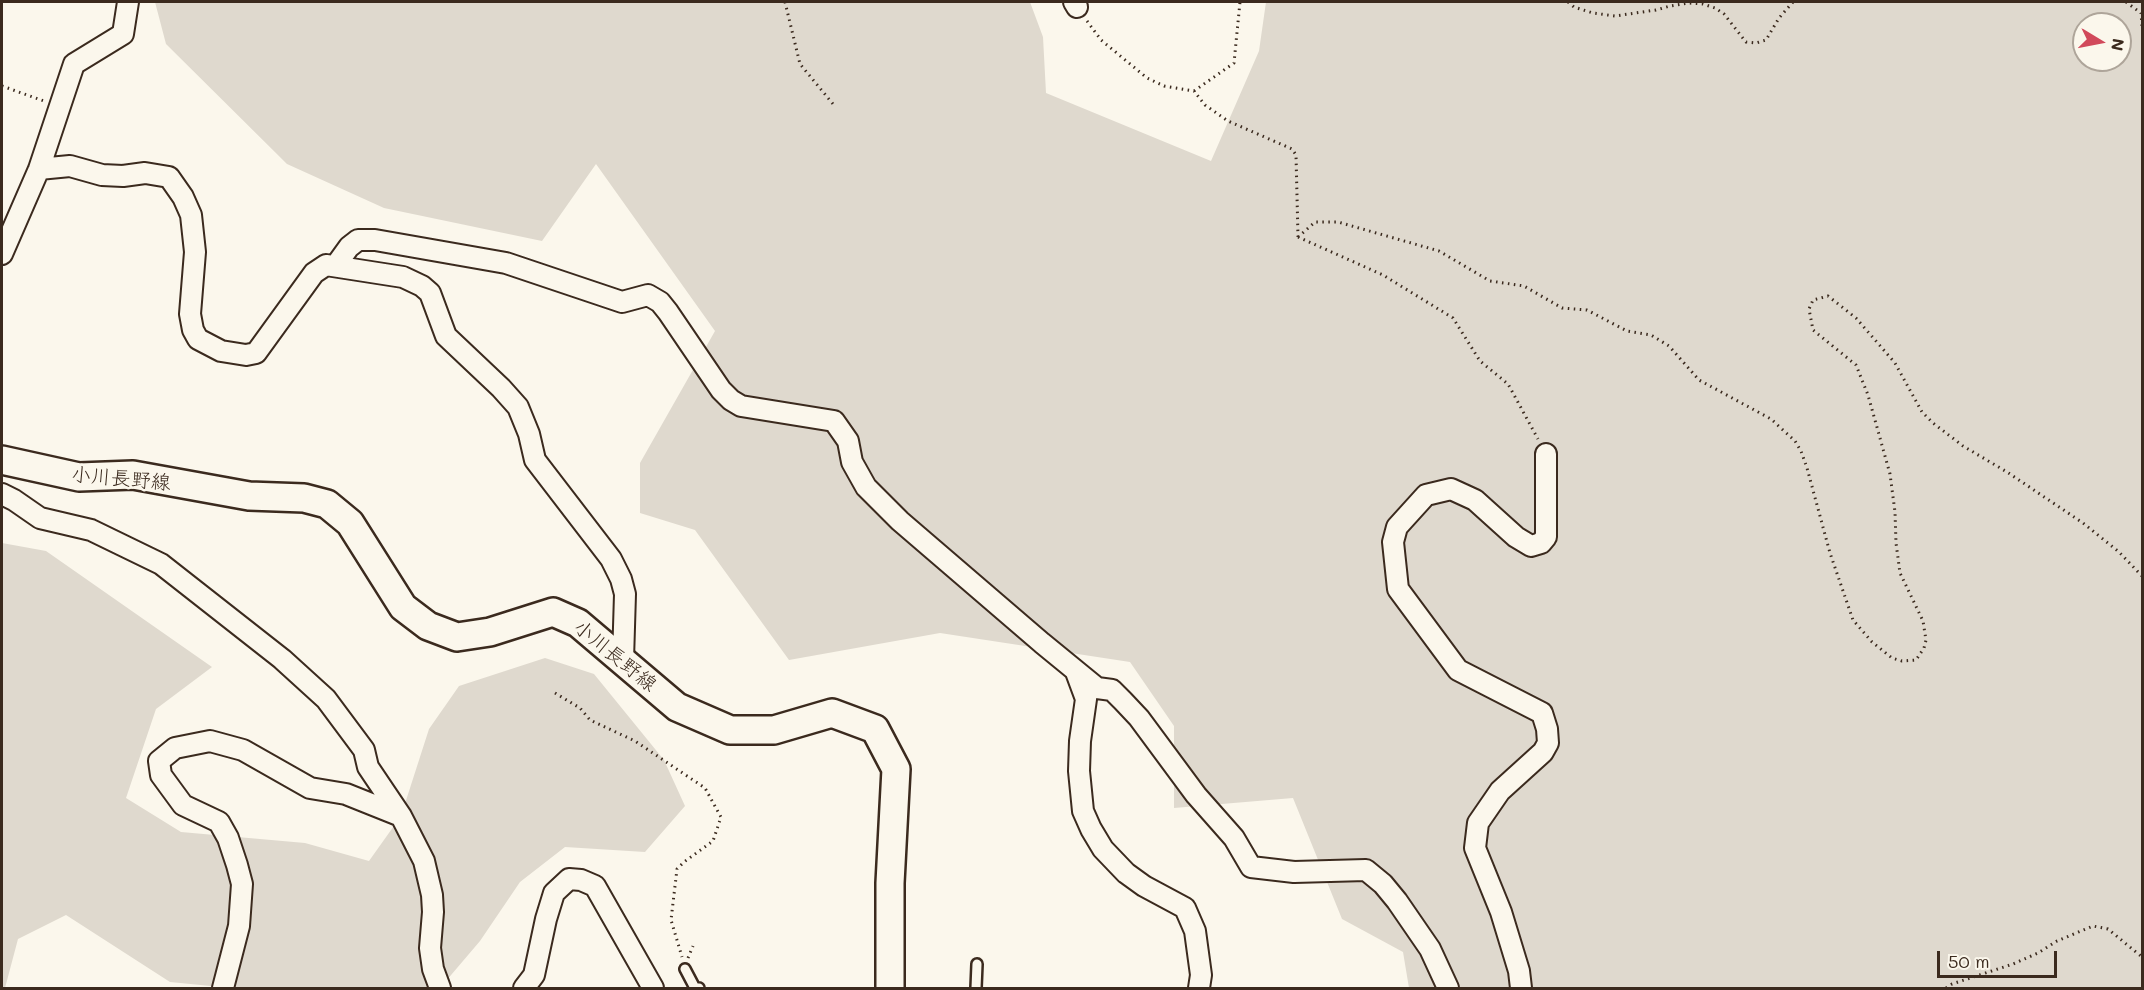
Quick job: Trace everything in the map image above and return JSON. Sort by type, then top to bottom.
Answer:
[{"type":"main road","name":"小川長野線","points":[[2,460],[79,477],[133,475],[249,496],[304,498],[327,504],[350,523],[403,607],[428,626],[457,638],[490,633],[553,612],[578,623],[677,707],[730,730],[774,730],[832,713],[875,729],[896,769],[890,872],[890,988]]},
{"type":"street","points":[[2,254],[39,169],[74,64],[123,34],[128,2]]},
{"type":"street","points":[[39,169],[70,166],[102,175],[146,173],[169,177],[183,197],[191,215],[195,252],[190,314],[193,330],[198,339],[221,351],[246,355],[256,353],[314,273],[326,265],[403,277],[422,286],[430,293],[446,336],[518,407],[527,427],[535,460],[611,559],[621,579],[625,594],[623,660]]},
{"type":"street","points":[[336,265],[349,247],[358,240],[375,240],[506,263],[622,302],[648,295],[660,302],[721,390],[731,400],[741,406],[834,421],[848,441],[852,462],[867,487],[900,521],[1076,672],[1097,688],[1112,690],[1139,718],[1196,795],[1234,838],[1251,867],[1293,872],[1366,870],[1383,884],[1397,901],[1430,949],[1448,988]]},
{"type":"street","points":[[1521,988],[1520,971],[1501,912],[1475,848],[1478,823],[1500,791],[1543,752],[1548,743],[1547,729],[1542,713],[1458,670],[1398,589],[1393,542],[1397,527],[1426,495],[1451,489],[1475,500],[1516,537],[1531,546],[1541,543],[1546,537],[1546,454]]},
{"type":"street","points":[[2,494],[39,518],[91,530],[161,564],[282,659],[326,699],[364,750],[368,767],[401,816],[424,861],[433,912],[430,948],[433,969],[440,988]]},
{"type":"street","points":[[1076,672],[1086,699],[1080,741],[1079,771],[1083,811],[1103,849],[1126,873],[1144,886],[1185,908],[1195,931],[1201,975],[1199,988]]},
{"type":"street","points":[[223,988],[239,926],[242,884],[237,865],[228,838],[219,822],[183,805],[161,775],[159,761],[175,748],[210,741],[243,750],[310,788],[346,794],[401,816]]},
{"type":"street","points":[[524,988],[534,975],[554,893],[569,879],[581,880],[595,886],[653,988]]},
{"type":"lane","points":[[976,988],[977,964]]},
{"type":"lane","points":[[685,969],[696,988],[699,988]]},
{"type":"path","points":[[785,2],[800,64],[834,104]]},
{"type":"path","points":[[1076,4],[1101,40],[1147,78],[1164,86],[1194,91],[1234,63],[1240,2]]},
{"type":"path","points":[[1568,2],[1593,13],[1615,16],[1688,3],[1703,4],[1724,14],[1746,42],[1756,43],[1766,40],[1779,18],[1793,2]]},
{"type":"path","points":[[2126,2],[2141,14],[2142,26]]},
{"type":"path","points":[[2,86],[60,107]]},
{"type":"path","points":[[1194,91],[1204,105],[1228,121],[1292,149],[1296,155],[1298,237]]},
{"type":"path","points":[[1298,237],[1315,222],[1338,222],[1439,251],[1490,281],[1524,285],[1562,308],[1587,310],[1627,331],[1651,335],[1669,346],[1699,380],[1771,419],[1795,441],[1807,468],[1830,553],[1853,620],[1866,636],[1892,658],[1902,661],[1916,660],[1926,640],[1923,621],[1900,573],[1890,474],[1868,395],[1856,365],[1813,330],[1809,309],[1813,300],[1828,296],[1856,318],[1895,363],[1922,412],[1933,423],[1963,447],[2007,472],[2083,523],[2119,552],[2142,576]]},
{"type":"path","points":[[1298,237],[1383,275],[1453,318],[1480,361],[1508,384],[1546,454]]},
{"type":"path","points":[[555,693],[580,708],[590,720],[635,741],[705,788],[721,817],[713,842],[677,869],[671,920],[685,969]]},
{"type":"path","points":[[1946,988],[2013,964],[2038,953],[2057,941],[2093,926],[2108,929],[2142,957]]},
{"type":"shaded area","points":[[155,2],[1030,2],[1043,37],[1046,93],[1211,161],[1259,51],[1266,2],[2142,2],[2142,988],[1409,988],[1403,952],[1342,919],[1293,798],[1174,808],[1174,726],[1130,662],[940,633],[789,660],[695,530],[640,513],[640,463],[715,331],[596,164],[542,241],[384,208],[287,164],[166,44]]},
{"type":"shaded area","points":[[2,543],[46,551],[212,667],[156,709],[126,798],[181,832],[305,843],[369,861],[401,816],[429,729],[459,686],[545,658],[594,674],[664,760],[685,806],[645,852],[565,847],[520,882],[480,941],[440,988],[231,988],[170,982],[66,915],[18,939],[5,988],[2,988]]}]
